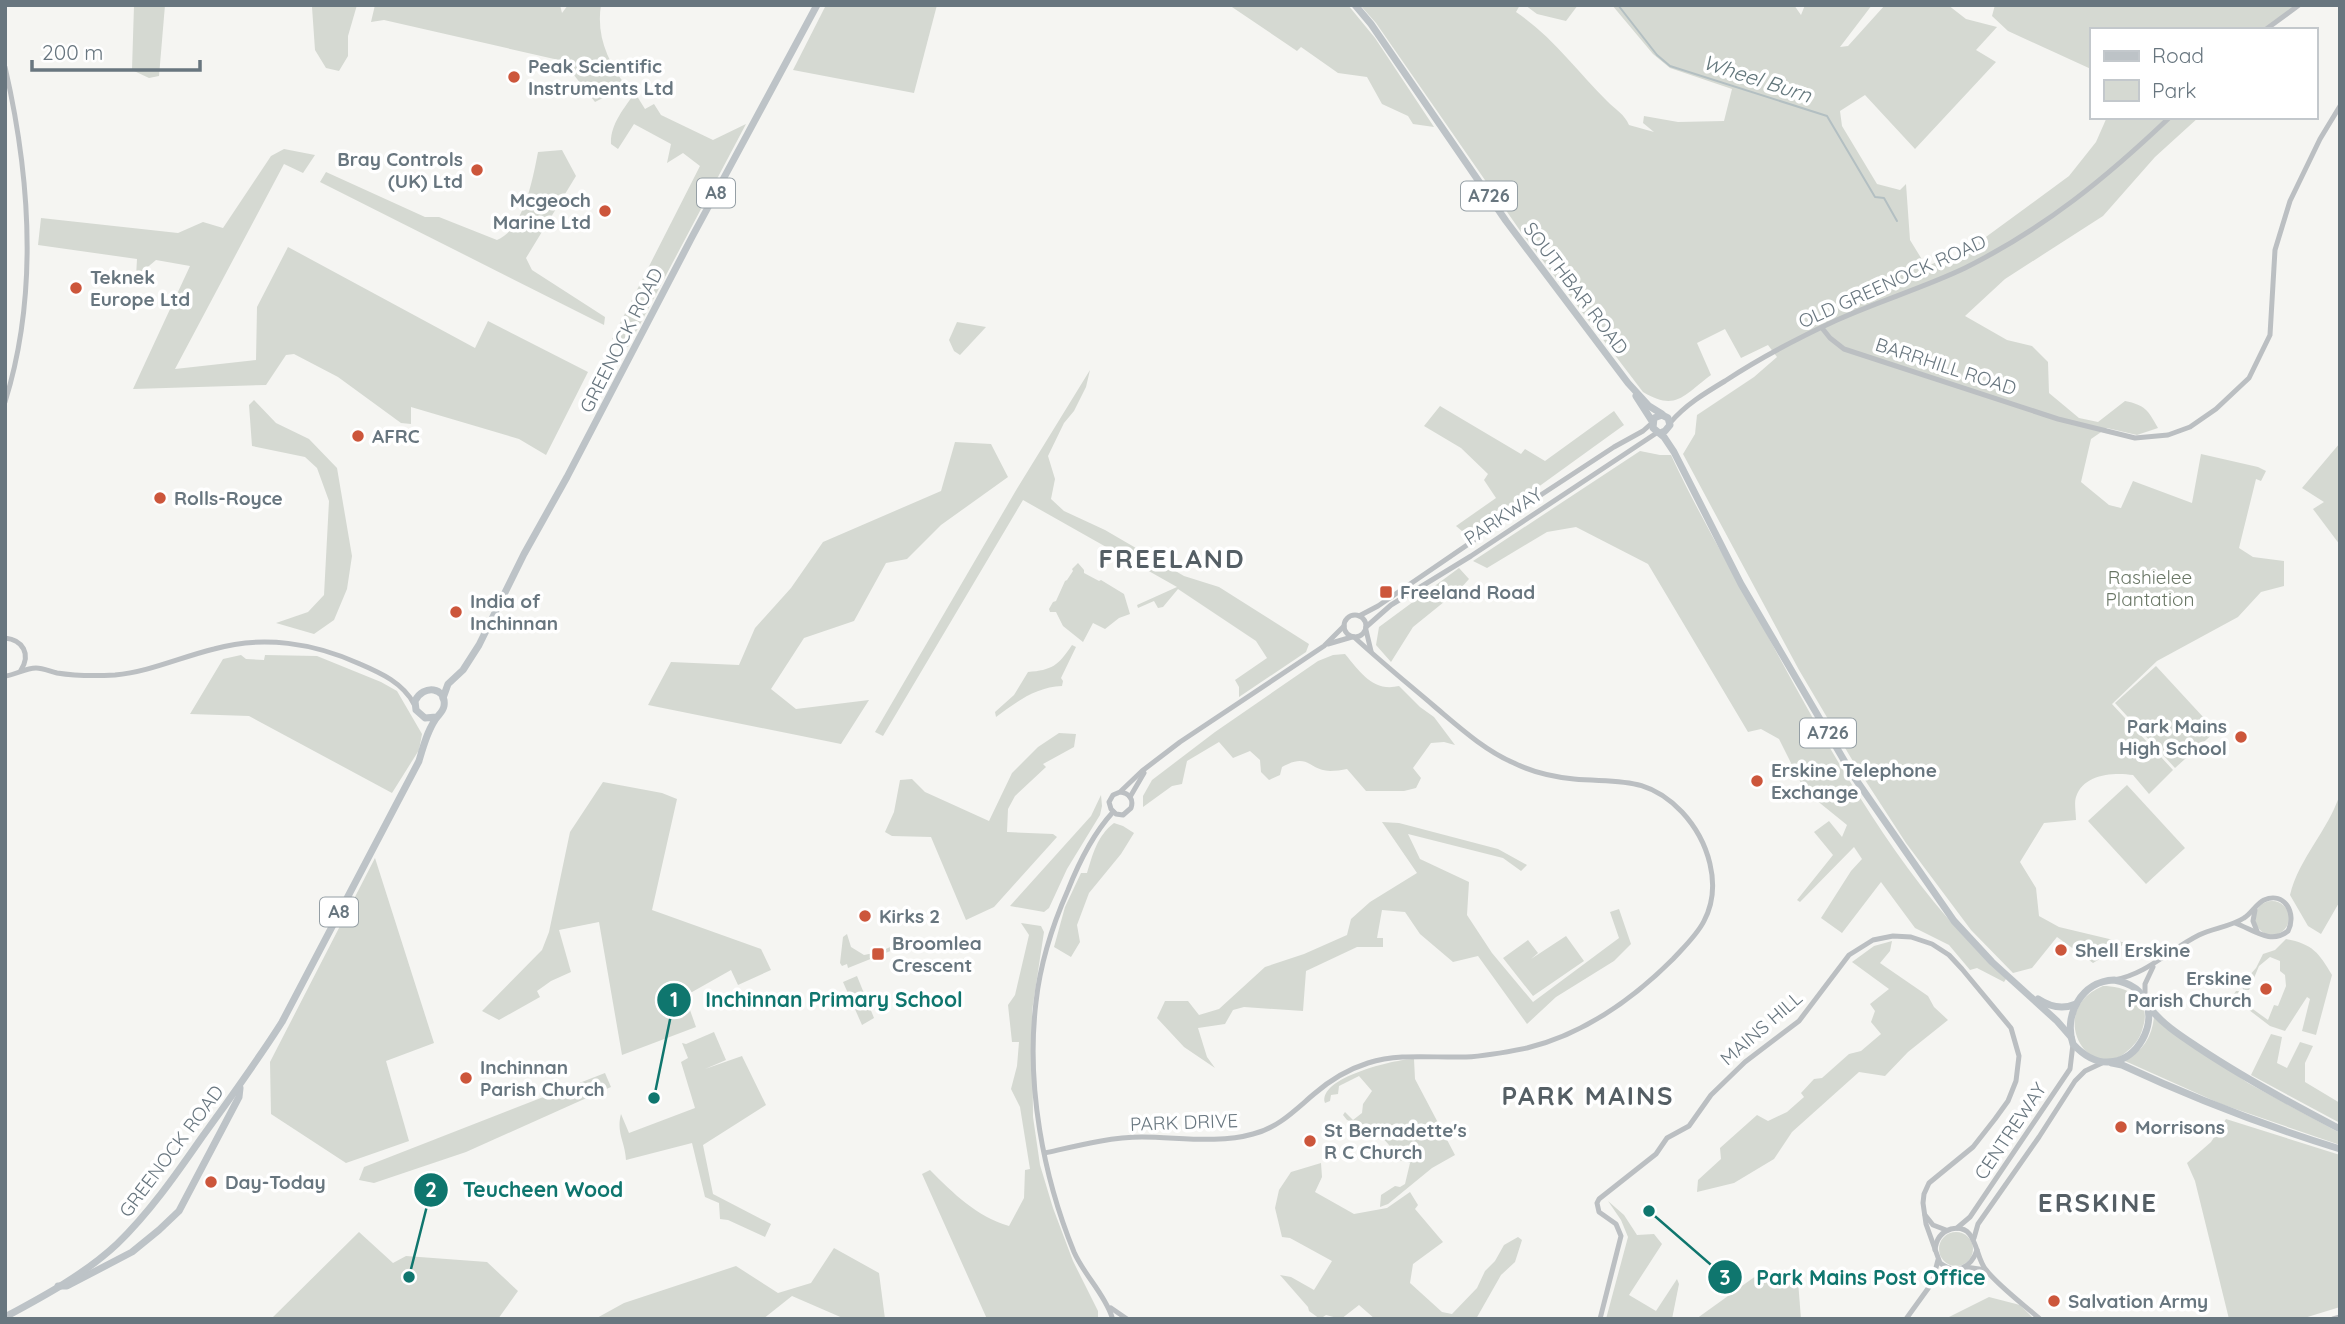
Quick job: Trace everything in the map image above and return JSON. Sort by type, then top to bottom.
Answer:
[{"type":"main road","name":"GREENOCK ROAD","points":[[431,690],[448,684],[463,670],[479,645],[524,554],[817,5]]},
{"type":"main road","name":"SOUTHBAR ROAD","points":[[1355,5],[1371,24],[1506,220],[1629,383],[1649,406],[1663,415]]},
{"type":"main road","name":"SOUTHBAR ROAD","points":[[1629,383],[1652,422]]},
{"type":"main road","points":[[1663,415],[1670,424],[1665,431],[1659,432],[1653,428],[1652,422],[1656,416],[1663,415]]},
{"type":"main road","name":"A726","points":[[1670,424],[1674,452]]},
{"type":"main road","name":"A726","points":[[1659,432],[1674,452],[1741,584],[1853,774],[1954,921],[1992,962],[2057,1021],[2088,1057],[2102,1063]]},
{"type":"main road","name":"GREENOCK ROAD","points":[[443,698],[448,684]]},
{"type":"main road","points":[[431,690],[443,698]]},
{"type":"main road","name":"A8","points":[[422,692],[431,690]]},
{"type":"main road","points":[[422,692],[416,697],[415,705],[423,717],[428,734]]},
{"type":"main road","name":"A8","points":[[436,717],[443,709],[443,698]]},
{"type":"main road","points":[[423,717],[436,717]]},
{"type":"main road","name":"GREENOCK ROAD","points":[[5,1317],[58,1286],[128,1233],[156,1202],[241,1084],[282,1021],[412,774],[436,717]]},
{"type":"main road","points":[[2072,1040],[2071,1022],[2076,1004],[2092,986],[2114,980],[2128,985],[2162,1021],[2211,1056],[2284,1100],[2340,1129]]},
{"type":"main road","name":"A726","points":[[2020,987],[2042,1002],[2057,1008],[2076,1004]]},
{"type":"main road","points":[[2102,1063],[2111,1062],[2134,1051],[2141,1042],[2149,1025],[2147,1003]]},
{"type":"main road","points":[[2111,1062],[2262,1125],[2340,1149]]},
{"type":"main road","name":"GREENOCK ROAD","points":[[58,1286],[75,1283],[132,1252],[179,1211],[239,1097],[241,1084]]},
{"type":"main road","points":[[192,1152],[208,1158]]},
{"type":"street","points":[[2268,28],[2300,5]]},
{"type":"street","points":[[5,67],[22,154],[27,213],[27,257],[15,363],[5,402]]},
{"type":"street","name":"BARRHILL ROAD","points":[[1822,327],[1830,338],[1844,349],[2068,421],[2136,438],[2168,435],[2190,427],[2216,410],[2249,378],[2270,335],[2275,250],[2290,201],[2320,139],[2340,106]]},
{"type":"street","name":"OLD GREENOCK ROAD","points":[[1670,424],[1684,409],[1734,375],[1822,327],[1944,277],[2036,228],[2116,168],[2168,119]]},
{"type":"street","name":"OLD GREENOCK ROAD","points":[[1663,415],[1684,409]]},
{"type":"street","name":"PARKWAY","points":[[1359,616],[1378,607],[1465,545],[1605,453],[1643,432],[1652,422]]},
{"type":"street","name":"PARKWAY","points":[[1366,628],[1391,605],[1471,556],[1659,432]]},
{"type":"street","points":[[1153,763],[1140,777],[1130,797],[1132,804],[1129,811],[1123,815],[1113,812],[1110,806],[1111,798],[1153,763],[1324,646],[1350,617],[1359,616],[1366,622],[1372,654]]},
{"type":"street","points":[[1344,626],[1346,632],[1353,637]]},
{"type":"street","points":[[1324,646],[1362,635],[1366,628]]},
{"type":"street","name":"PARK DRIVE","points":[[1045,1153],[1138,1137],[1216,1138],[1257,1134],[1284,1119],[1340,1076],[1367,1063],[1399,1056],[1479,1056],[1530,1047],[1576,1030],[1624,1002],[1662,970],[1704,921],[1712,898],[1712,872],[1702,841],[1690,822],[1671,802],[1642,786],[1624,781],[1573,779],[1515,764],[1472,738],[1353,637]]},
{"type":"street","points":[[5,638],[21,643],[26,655],[26,662],[19,672]]},
{"type":"street","points":[[5,676],[29,668],[88,676],[117,675],[147,669],[216,648],[277,642],[309,646],[338,654],[382,674],[407,690],[422,692]]},
{"type":"street","points":[[26,655],[40,668]]},
{"type":"street","points":[[407,690],[415,705]]},
{"type":"street","points":[[1120,792],[1130,797]]},
{"type":"street","points":[[1113,812],[1101,825],[1074,874],[1054,922],[1036,1001],[1033,1073],[1045,1153],[1057,1203],[1075,1255],[1113,1316],[1127,1319]]},
{"type":"street","points":[[2114,980],[2127,978],[2155,964],[2200,934],[2235,923],[2264,900],[2274,898],[2283,901],[2292,915],[2288,931],[2275,938],[2265,937],[2235,923]]},
{"type":"street","points":[[2256,907],[2253,921],[2257,931]]},
{"type":"street","name":"MAINS HILL","points":[[1600,1319],[1621,1236],[1616,1224],[1599,1212],[1597,1203],[1600,1199],[1656,1154],[1667,1138],[1689,1126],[1711,1095],[1745,1062],[1799,1021],[1849,955],[1872,940],[1893,936],[1911,937],[1932,944],[1949,955],[2011,1028],[2019,1056],[2016,1081],[2008,1101],[1973,1147],[1928,1183],[1923,1203],[1925,1215]]},
{"type":"street","points":[[2147,1003],[2145,984],[2155,964]]},
{"type":"street","name":"CENTREWAY","points":[[1957,1228],[1970,1217],[2070,1069],[2072,1040]]},
{"type":"street","name":"CENTREWAY","points":[[1974,1238],[1978,1224],[2075,1081],[2085,1071],[2102,1063]]},
{"type":"street","points":[[1925,1215],[1933,1225],[1946,1230],[1964,1230],[1974,1238],[1986,1270],[2040,1319]]},
{"type":"street","points":[[1925,1215],[1938,1260],[1946,1268],[1953,1270]]},
{"type":"street","points":[[1935,1253],[1936,1242],[1946,1230]]},
{"type":"street","points":[[1965,1268],[1973,1260],[1977,1250]]},
{"type":"street","points":[[1933,1283],[1938,1260]]},
{"type":"street","points":[[1906,1319],[1933,1283],[1953,1270],[1986,1270]]},
{"type":"street","points":[[2333,1319],[2340,1317]]},
{"type":"green space","points":[[134,5],[165,5],[159,76],[149,78],[132,70]]},
{"type":"green space","points":[[357,5],[348,36],[348,56],[339,71],[326,68],[315,50],[312,7]]},
{"type":"green space","points":[[375,5],[560,5],[562,13],[568,5],[601,5],[600,27],[605,48],[626,86],[595,102],[563,61],[384,20],[371,22]]},
{"type":"green space","points":[[826,5],[937,5],[914,93],[793,70]]},
{"type":"green space","points":[[1229,5],[1348,5],[1375,38],[1434,127],[1413,124],[1408,116],[1382,104],[1367,77],[1338,73],[1301,47],[1297,51]]},
{"type":"green space","name":"Rashielee Plantation","points":[[1360,5],[1520,5],[1516,12],[1553,43],[1629,125],[1654,132],[1643,123],[1644,116],[1678,122],[1724,121],[1732,89],[1670,68],[1653,54],[1612,5],[1794,5],[1801,15],[1805,5],[1872,5],[1840,47],[1848,46],[1885,5],[1948,5],[1966,19],[1997,27],[1976,50],[1996,62],[1915,149],[1865,95],[1840,111],[1842,126],[1877,184],[1900,190],[1906,184],[1910,240],[1926,266],[1964,253],[2069,176],[2096,142],[2106,119],[2197,119],[2155,157],[2103,216],[2005,279],[1965,316],[2007,340],[2032,346],[2048,362],[2049,393],[2079,418],[2098,422],[2125,401],[2137,404],[2148,413],[2158,428],[2137,435],[2107,428],[2091,439],[2081,482],[2109,505],[2121,508],[2133,481],[2192,503],[2201,454],[2266,471],[2261,481],[2256,479],[2239,548],[2253,557],[2284,561],[2284,586],[2261,592],[2238,617],[2157,661],[2112,704],[2173,770],[2149,794],[2133,775],[2100,776],[2085,783],[2076,797],[2076,820],[2044,823],[2020,862],[2036,888],[2039,916],[2059,927],[2126,943],[2093,963],[2057,937],[2032,968],[2013,973],[1971,930],[1906,843],[1854,763],[1799,670],[1683,454],[1695,434],[1697,415],[1754,377],[1777,357],[1768,345],[1741,358],[1725,329],[1697,343],[1711,375],[1694,389],[1672,401],[1654,398],[1643,392],[1521,232],[1376,23]]},
{"type":"green space","points":[[1525,5],[1578,5],[1566,21],[1537,14]]},
{"type":"green space","points":[[1995,5],[2296,5],[2267,28],[2090,28],[2090,69],[2008,31],[1992,16]]},
{"type":"green space","points":[[635,93],[645,109],[654,104],[661,115],[713,140],[746,124],[628,347],[612,339],[700,166],[683,153],[667,163],[671,144],[634,124],[618,149],[611,144],[615,123]]},
{"type":"green space","points":[[284,149],[315,155],[303,173],[284,164],[175,369],[256,360],[257,307],[288,247],[475,348],[488,321],[588,372],[546,455],[519,439],[411,407],[411,424],[401,423],[338,377],[294,354],[286,355],[266,385],[133,389],[190,266],[156,260],[136,277],[137,259],[38,245],[41,218],[178,233],[203,222],[223,228],[271,156]]},
{"type":"green space","points":[[562,150],[576,176],[526,258],[532,270],[605,317],[604,325],[320,182],[326,172],[425,217],[439,217],[497,240],[506,234],[521,214],[538,152]]},
{"type":"green space","points":[[957,322],[986,327],[960,355],[954,351],[949,340]]},
{"type":"green space","points":[[1090,370],[1086,387],[1048,456],[1055,479],[1051,499],[1064,511],[1105,530],[1184,576],[1219,587],[1309,644],[1306,652],[1239,697],[1239,687],[1235,680],[1267,658],[1256,641],[1178,589],[1163,607],[1158,608],[1154,601],[1138,608],[1137,605],[1177,587],[1023,500],[883,736],[875,732],[1015,492]]},
{"type":"green space","points":[[254,400],[276,423],[309,439],[337,468],[352,556],[347,589],[334,620],[314,634],[276,623],[308,612],[324,595],[329,501],[317,468],[305,457],[252,446],[249,405]]},
{"type":"green space","points":[[1440,406],[1521,454],[1525,449],[1545,461],[1614,411],[1624,425],[1469,537],[1456,526],[1496,498],[1484,480],[1488,474],[1461,448],[1424,426]]},
{"type":"green space","points":[[955,442],[991,444],[1008,477],[941,525],[907,559],[886,563],[854,621],[804,638],[771,689],[796,709],[869,700],[841,744],[648,705],[671,662],[739,665],[755,628],[791,588],[823,542],[941,491]]},
{"type":"green space","points":[[2340,443],[2340,545],[2313,509],[2324,502],[2302,488]]},
{"type":"green space","points":[[1640,451],[1671,455],[1798,691],[1861,799],[1908,869],[1960,932],[2006,979],[2004,982],[1977,968],[1970,970],[1949,945],[1915,928],[1881,882],[1842,933],[1821,918],[1851,871],[1862,859],[1854,847],[1800,902],[1797,900],[1833,855],[1814,832],[1829,821],[1842,837],[1847,825],[1805,791],[1779,739],[1761,729],[1748,732],[1648,564],[1576,527],[1547,532],[1487,568],[1473,561]]},
{"type":"green space","points":[[1078,563],[1084,573],[1124,594],[1130,614],[1119,618],[1105,629],[1093,623],[1083,642],[1063,626],[1056,612],[1050,612],[1049,609]]},
{"type":"green space","points":[[1459,568],[1469,579],[1413,627],[1391,662],[1376,645],[1379,627]]},
{"type":"green space","points":[[1072,645],[1076,647],[1061,678],[1062,686],[1035,692],[996,717],[995,712],[1014,695],[1028,672],[1054,666]]},
{"type":"green space","points":[[1345,654],[1362,674],[1375,684],[1399,686],[1434,717],[1455,745],[1431,743],[1413,768],[1421,778],[1416,788],[1404,791],[1366,791],[1347,769],[1323,770],[1303,761],[1282,767],[1280,775],[1269,780],[1261,772],[1260,760],[1250,751],[1233,758],[1219,742],[1187,761],[1182,784],[1172,786],[1143,807],[1143,796],[1152,780],[1215,732],[1318,661]]},
{"type":"green space","points":[[241,655],[246,659],[264,660],[265,655],[317,656],[397,691],[422,734],[419,750],[392,793],[249,716],[190,714],[223,659]]},
{"type":"green space","points":[[2156,666],[2216,731],[2175,768],[2115,703]]},
{"type":"green space","points":[[1059,733],[1076,734],[1074,747],[1043,764],[1046,767],[1015,796],[1008,809],[1007,832],[1053,834],[1057,837],[994,907],[966,920],[931,837],[892,836],[885,832],[894,812],[900,780],[912,779],[925,792],[989,821],[1012,773],[1038,747]]},
{"type":"green space","points":[[603,782],[662,793],[677,799],[652,910],[761,949],[771,970],[738,985],[731,970],[685,996],[696,1027],[622,1055],[599,922],[559,930],[571,972],[537,991],[540,997],[499,1020],[482,1011],[542,950],[549,932],[570,832]]},
{"type":"green space","points":[[2127,785],[2185,848],[2146,884],[2088,821]]},
{"type":"green space","points":[[2340,794],[2340,901],[2321,934],[2308,926],[2290,895],[2300,869]]},
{"type":"green space","points":[[1101,795],[1100,815],[1067,869],[1049,908],[1044,912],[1010,906],[1091,816]]},
{"type":"green space","points":[[1382,822],[1399,823],[1498,849],[1527,865],[1521,871],[1503,858],[1408,834],[1420,859],[1469,882],[1467,915],[1492,953],[1533,1002],[1619,938],[1610,912],[1619,909],[1631,944],[1614,961],[1556,997],[1527,1024],[1478,956],[1453,962],[1420,934],[1405,912],[1382,910],[1377,938],[1383,938],[1383,947],[1357,947],[1306,971],[1303,1011],[1244,1007],[1233,1010],[1225,1024],[1198,1028],[1207,1057],[1215,1068],[1184,1047],[1157,1018],[1165,1001],[1188,1001],[1199,1015],[1219,1009],[1265,967],[1347,935],[1351,919],[1370,902],[1417,873]]},
{"type":"green space","points":[[1114,823],[1134,833],[1121,854],[1089,893],[1077,925],[1080,942],[1071,957],[1054,947],[1065,907],[1081,873],[1087,873],[1100,840]]},
{"type":"green space","points":[[375,858],[434,1043],[386,1061],[409,1141],[346,1163],[271,1114],[270,1062]]},
{"type":"green space","points":[[2272,901],[2284,906],[2289,918],[2284,930],[2272,935],[2260,930],[2255,918],[2260,906]]},
{"type":"green space","points":[[1021,923],[1041,926],[1044,932],[1032,1011],[1033,1117],[1040,1165],[1053,1208],[1073,1261],[1098,1311],[1098,1319],[987,1319],[922,1174],[930,1170],[976,1210],[1009,1226],[1024,1198],[1025,1170],[1030,1169],[1020,1107],[1011,1089],[1019,1042],[1012,1042],[1008,1005],[1015,995],[1029,935]]},
{"type":"green space","points":[[847,934],[851,947],[864,955],[897,944],[893,950],[848,968],[847,964],[842,966],[840,963],[843,937]]},
{"type":"green space","points":[[1566,936],[1584,961],[1533,996],[1503,958],[1528,940],[1538,953],[1531,959]]},
{"type":"green space","points":[[2286,939],[2309,947],[2332,975],[2316,1035],[2302,1031],[2310,999],[2307,997],[2285,1031],[2270,1026],[2232,997],[2239,991],[2236,997],[2268,1020],[2274,1005],[2278,1006],[2286,986],[2285,975],[2280,971],[2280,961],[2270,957],[2259,966],[2249,990],[2243,990],[2242,984],[2256,968],[2263,954],[2275,950]]},
{"type":"green space","points":[[1892,941],[1890,951],[1880,963],[1928,996],[1934,1007],[1948,1020],[1908,1052],[1885,1076],[1859,1072],[1792,1132],[1774,1159],[1734,1183],[1697,1192],[1698,1180],[1721,1159],[1720,1148],[1757,1115],[1768,1121],[1787,1112],[1804,1097],[1801,1093],[1814,1079],[1822,1078],[1849,1054],[1861,1051],[1881,1034],[1871,1022],[1875,1011],[1870,1004],[1889,989],[1852,962],[1874,946]]},
{"type":"green space","points":[[857,976],[874,1018],[862,1025],[843,982]]},
{"type":"green space","points":[[2103,986],[2121,988],[2135,996],[2141,1002],[2145,1017],[2142,1031],[2134,1045],[2111,1060],[2097,1058],[2086,1051],[2078,1039],[2075,1025],[2077,1010],[2086,997]]},
{"type":"green space","points":[[2154,1017],[2248,1083],[2340,1133],[2340,1145],[2221,1104],[2125,1061],[2145,1043]]},
{"type":"green space","points":[[714,1032],[726,1060],[705,1069],[742,1056],[766,1105],[703,1145],[713,1194],[771,1224],[765,1237],[720,1219],[719,1203],[705,1197],[692,1143],[626,1160],[620,1132],[621,1114],[629,1133],[695,1108],[681,1062],[688,1058],[682,1043],[686,1044]]},
{"type":"green space","points":[[2271,1034],[2282,1037],[2277,1063],[2287,1068],[2300,1042],[2313,1046],[2305,1063],[2305,1082],[2340,1103],[2340,1123],[2251,1075]]},
{"type":"green space","points":[[1414,1059],[1415,1079],[1455,1155],[1432,1168],[1388,1204],[1380,1207],[1381,1195],[1395,1186],[1405,1184],[1410,1163],[1395,1159],[1391,1148],[1382,1138],[1371,1132],[1359,1131],[1358,1124],[1347,1120],[1343,1115],[1345,1112],[1353,1120],[1362,1113],[1363,1104],[1372,1091],[1359,1076],[1339,1086],[1338,1094],[1331,1095],[1330,1101],[1325,1103],[1326,1094],[1345,1078],[1359,1072],[1391,1062]]},
{"type":"green space","points":[[605,1073],[611,1087],[466,1152],[374,1183],[359,1180],[364,1167]]},
{"type":"green space","points":[[2226,1119],[2340,1155],[2340,1307],[2301,1319],[2229,1319],[2195,1181],[2187,1163],[2211,1142]]},
{"type":"green space","points":[[1321,1163],[1322,1177],[1315,1192],[1354,1214],[1387,1208],[1410,1192],[1418,1205],[1415,1209],[1443,1242],[1413,1264],[1410,1283],[1442,1312],[1452,1314],[1477,1288],[1485,1271],[1495,1261],[1504,1245],[1518,1237],[1522,1240],[1515,1262],[1501,1275],[1476,1319],[1375,1319],[1359,1305],[1341,1319],[1326,1315],[1320,1319],[1309,1311],[1280,1275],[1291,1277],[1314,1290],[1332,1261],[1290,1238],[1282,1237],[1275,1208],[1279,1190],[1291,1172]]},
{"type":"green space","points":[[1608,1201],[1624,1215],[1637,1235],[1654,1234],[1662,1244],[1629,1295],[1656,1311],[1677,1279],[1679,1284],[1672,1319],[1606,1319],[1628,1237],[1621,1220]]},
{"type":"green space","points":[[359,1232],[393,1263],[406,1256],[487,1262],[518,1291],[498,1319],[271,1319]]},
{"type":"green space","points":[[1956,1232],[1968,1237],[1973,1249],[1968,1261],[1956,1266],[1944,1261],[1939,1249],[1944,1237]]},
{"type":"green space","points":[[834,1248],[879,1273],[885,1319],[845,1319],[792,1296],[763,1319],[595,1319],[624,1303],[736,1266],[778,1293],[811,1283]]},
{"type":"green space","points":[[1760,1273],[1798,1281],[1801,1319],[1696,1319]]},
{"type":"green space","points":[[1989,1297],[2020,1305],[2034,1319],[1945,1319]]},
{"type":"waterway","name":"Wheel Burn","points":[[1618,5],[1657,55],[1670,66],[1827,116],[1875,197],[1884,198],[1897,221]]},
{"type":"place","name":"Peak Scientific Instruments Ltd","points":[[514,77]]},
{"type":"place","name":"Bray Controls (UK) Ltd","points":[[477,170]]},
{"type":"place","name":"Mcgeoch Marine Ltd","points":[[605,211]]},
{"type":"place","name":"Teknek Europe Ltd","points":[[76,288]]},
{"type":"place","name":"AFRC","points":[[358,436]]},
{"type":"place","name":"Rolls-Royce","points":[[160,498]]},
{"type":"place","name":"Freeland Road","points":[[1386,592]]},
{"type":"place","name":"India of Inchinnan","points":[[456,612]]},
{"type":"place","name":"Park Mains High School","points":[[2241,737]]},
{"type":"place","name":"Erskine Telephone Exchange","points":[[1757,781]]},
{"type":"place","name":"Kirks 2","points":[[865,916]]},
{"type":"place","name":"Shell Erskine","points":[[2061,950]]},
{"type":"place","name":"Broomlea Crescent","points":[[878,954]]},
{"type":"place","name":"Erskine Parish Church","points":[[2266,989]]},
{"type":"place","name":"Inchinnan Parish Church","points":[[466,1078]]},
{"type":"place","name":"Inchinnan Primary School","points":[[654,1098]]},
{"type":"place","name":"Morrisons","points":[[2121,1127]]},
{"type":"place","name":"St Bernadette's R C Church","points":[[1310,1141]]},
{"type":"place","name":"Day-Today","points":[[211,1182]]},
{"type":"place","name":"Park Mains Post Office","points":[[1649,1211]]},
{"type":"place","name":"Teucheen Wood","points":[[409,1277]]},
{"type":"place","name":"Salvation Army","points":[[2054,1301]]},
{"type":"district","name":"FREELAND","points":[[1172,559]]},
{"type":"district","name":"PARK MAINS","points":[[1588,1096]]},
{"type":"district","name":"ERSKINE","points":[[2098,1203]]}]
